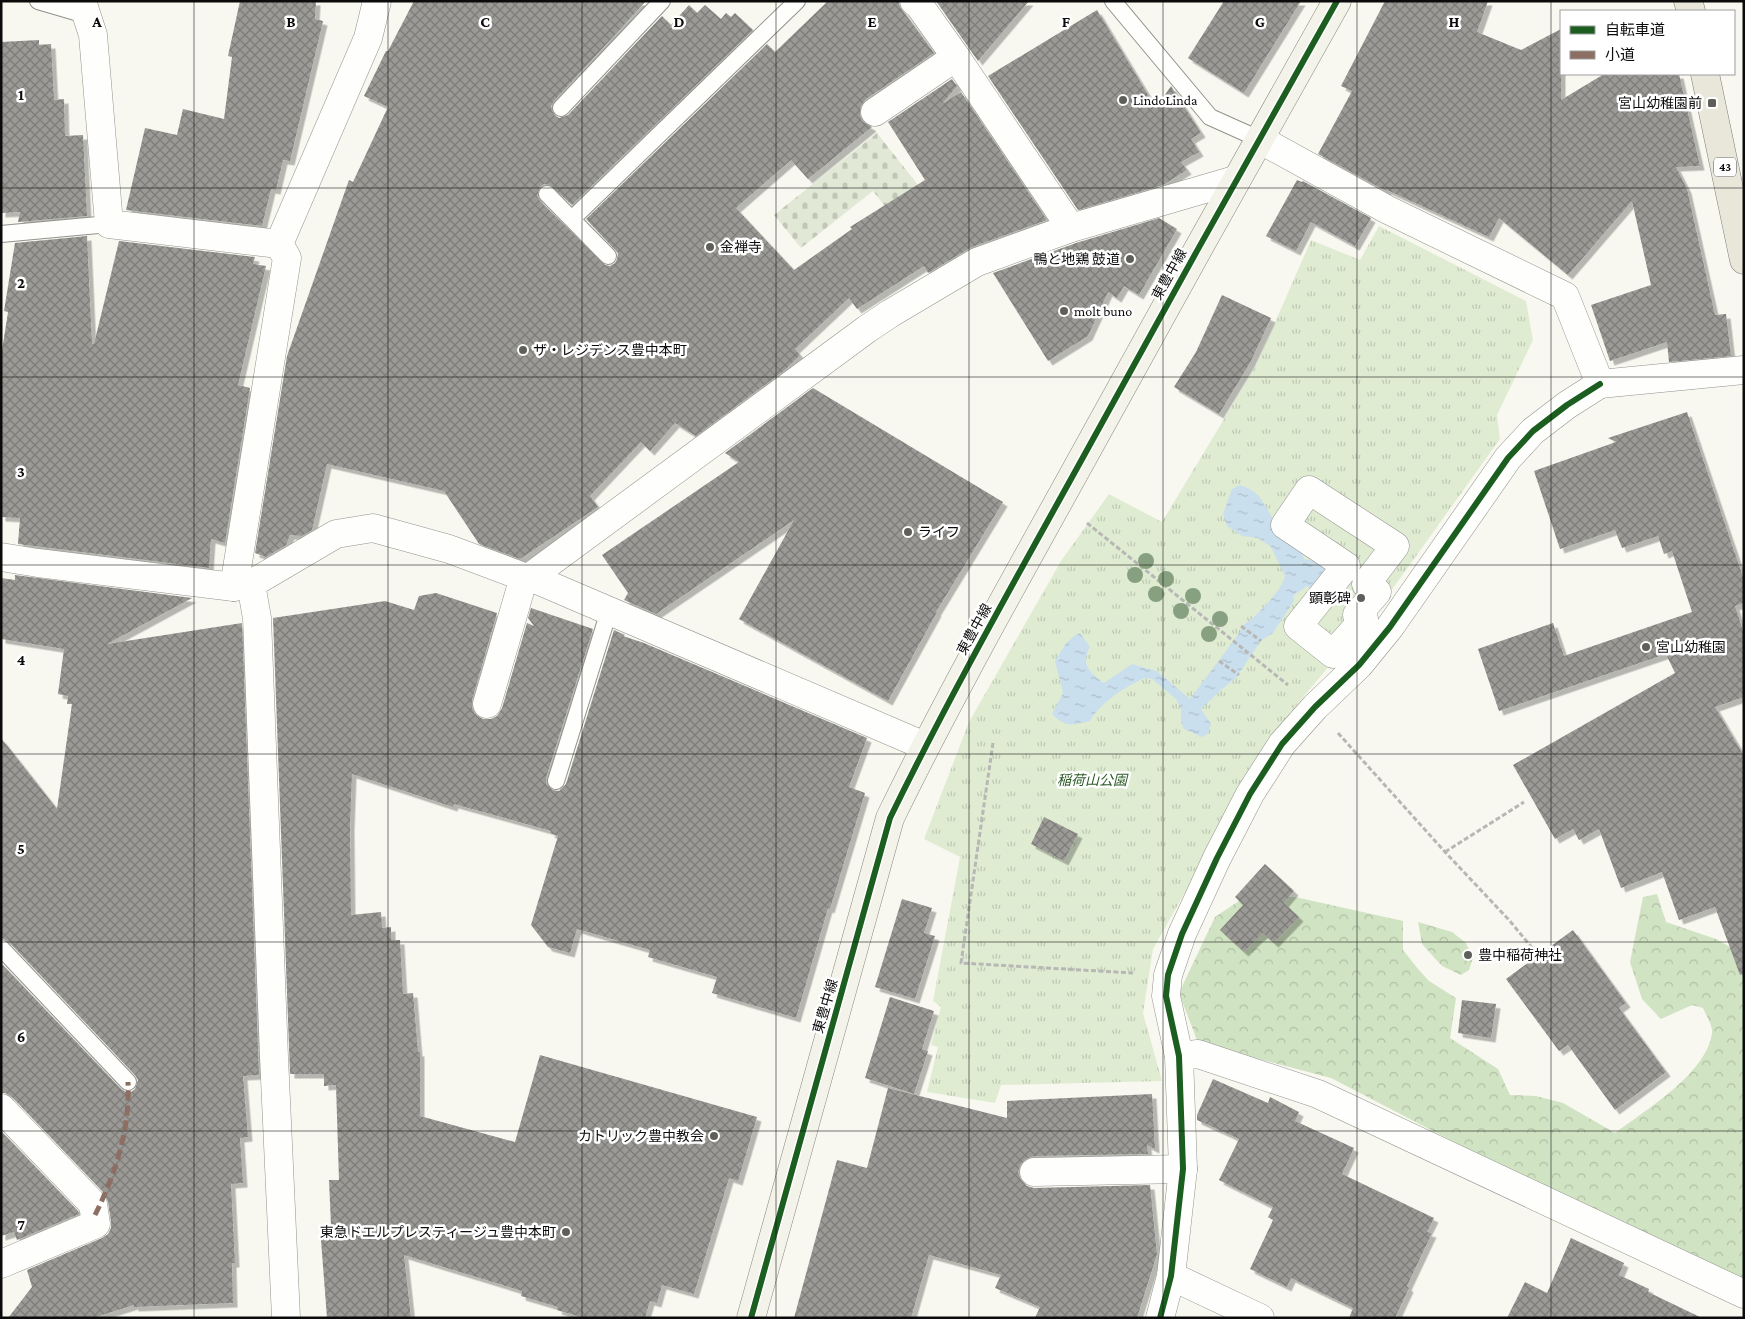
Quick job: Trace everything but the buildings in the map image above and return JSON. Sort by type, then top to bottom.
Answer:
[{"type":"main road","name":"43","points":[[1705,75],[1744,260]]},
{"type":"street","points":[[279,244],[368,38],[377,1]]},
{"type":"street","name":"東豊中線","points":[[751,1318],[890,818],[925,746],[1059,501],[1235,180],[1337,1]]},
{"type":"street","points":[[918,3],[1071,228]]},
{"type":"street","points":[[84,8],[93,35],[109,224],[279,244]]},
{"type":"street","points":[[875,112],[956,57]]},
{"type":"street","points":[[1260,139],[1386,209],[1565,296],[1600,384]]},
{"type":"street","points":[[487,704],[527,577],[891,313],[977,262],[1071,228],[1235,180]]},
{"type":"street","points":[[279,244],[287,258],[242,585],[257,618],[286,1318]]},
{"type":"street","points":[[1160,1318],[1171,1276],[1183,1169],[1180,1056],[1166,996],[1168,975],[1182,934],[1217,858],[1250,794],[1282,744],[1315,707],[1359,665],[1390,627],[1508,458],[1533,431],[1567,405],[1600,384],[1744,370]]},
{"type":"street","points":[[1309,490],[1395,546],[1366,584],[1377,592],[1357,615],[1364,618],[1333,654],[1298,626],[1346,566],[1285,525],[1309,490]]},
{"type":"street","points":[[1,556],[38,563],[242,585],[336,534],[373,528],[448,549],[527,577],[925,746]]},
{"type":"street","points":[[1180,1056],[1198,1054],[1318,1094],[1744,1294]]},
{"type":"street","points":[[1,1108],[93,1204],[96,1224],[1,1264]]},
{"type":"street","points":[[1034,1172],[1183,1169]]},
{"type":"street","points":[[1171,1276],[1260,1318]]},
{"type":"lane","points":[[38,1],[84,8]]},
{"type":"lane","points":[[561,108],[662,1]]},
{"type":"lane","points":[[572,219],[798,1]]},
{"type":"lane","points":[[1113,1],[1210,117],[1260,139]]},
{"type":"lane","points":[[547,194],[608,256]]},
{"type":"lane","points":[[1,234],[109,224]]},
{"type":"lane","points":[[556,782],[609,611]]},
{"type":"lane","points":[[1,948],[128,1082]]},
{"type":"path","points":[[1059,501],[1315,707],[1445,852],[1509,920],[1538,956]]},
{"type":"path","points":[[1241,626],[1261,641]]},
{"type":"path","points":[[1219,661],[1239,675]]},
{"type":"path","points":[[993,743],[961,963],[1168,975]]},
{"type":"path","points":[[1445,852],[1524,802]]},
{"type":"green space","points":[[877,133],[929,199],[898,223],[873,191],[801,248],[774,215]]},
{"type":"green space","name":"稲荷山公園","points":[[1379,226],[1526,301],[1533,340],[1497,415],[1500,439],[1386,598],[1279,726],[1153,949],[1143,1013],[1162,1081],[1001,1085],[995,1103],[927,1092],[938,1047],[931,1045],[941,1007],[933,1001],[960,857],[924,839],[969,722],[1061,561],[1109,494],[1162,522],[1256,366],[1311,240],[1360,260]]},
{"type":"green space","points":[[1657,894],[1666,922],[1716,939],[1730,947],[1744,945],[1744,1279],[1508,1170],[1331,1078],[1198,1043],[1179,993],[1215,917],[1239,901],[1267,897],[1295,897],[1403,921],[1403,950],[1429,981],[1456,998],[1450,1038],[1498,1069],[1510,1095],[1536,1096],[1563,1103],[1615,1133],[1658,1102],[1687,1076],[1708,1048],[1712,1033],[1703,1008],[1692,1005],[1661,1019],[1642,999],[1630,962],[1643,897]]},
{"type":"green space","points":[[1418,922],[1452,932],[1466,943],[1473,958],[1469,970],[1461,975],[1442,966],[1422,944]]},
{"type":"water","points":[[1240,485],[1250,489],[1259,496],[1280,534],[1300,545],[1304,559],[1318,562],[1328,570],[1313,590],[1307,586],[1293,596],[1294,601],[1273,633],[1261,641],[1236,678],[1201,709],[1211,724],[1208,734],[1202,737],[1184,729],[1181,722],[1181,709],[1176,699],[1152,679],[1144,678],[1107,701],[1090,721],[1078,724],[1061,722],[1052,714],[1063,693],[1055,661],[1065,645],[1075,635],[1080,633],[1090,647],[1086,663],[1094,676],[1104,683],[1132,664],[1157,671],[1190,699],[1240,632],[1242,626],[1256,615],[1273,597],[1285,576],[1271,547],[1258,538],[1242,536],[1227,526],[1223,514],[1232,489]]},
{"type":"marked path","points":[[95,1215],[115,1167],[124,1134],[127,1117],[128,1082]]},
{"type":"cycle path","points":[[751,1318],[890,818],[933,732],[1001,605],[1337,1]]},
{"type":"cycle path","points":[[1160,1318],[1171,1276],[1183,1169],[1179,1056],[1166,996],[1168,975],[1182,934],[1217,858],[1250,794],[1282,744],[1315,707],[1359,665],[1390,627],[1508,458],[1533,431],[1567,405],[1600,384]]},
{"type":"place","name":"LindoLinda","points":[[1123,100]]},
{"type":"place","name":"宮山幼稚園前","points":[[1712,103]]},
{"type":"place","name":"金禅寺","points":[[710,247]]},
{"type":"place","name":"鴨と地鶏 鼓道","points":[[1130,259]]},
{"type":"place","name":"molt buno","points":[[1064,311]]},
{"type":"place","name":"ザ・レジデンス豊中本町","points":[[523,350]]},
{"type":"place","name":"ライフ","points":[[908,532]]},
{"type":"place","name":"顕彰碑","points":[[1361,598]]},
{"type":"place","name":"宮山幼稚園","points":[[1646,647]]},
{"type":"place","name":"豊中稲荷神社","points":[[1468,955]]},
{"type":"place","name":"カトリック豊中教会","points":[[714,1136]]},
{"type":"place","name":"東急ドエルプレスティージュ豊中本町","points":[[566,1232]]}]
